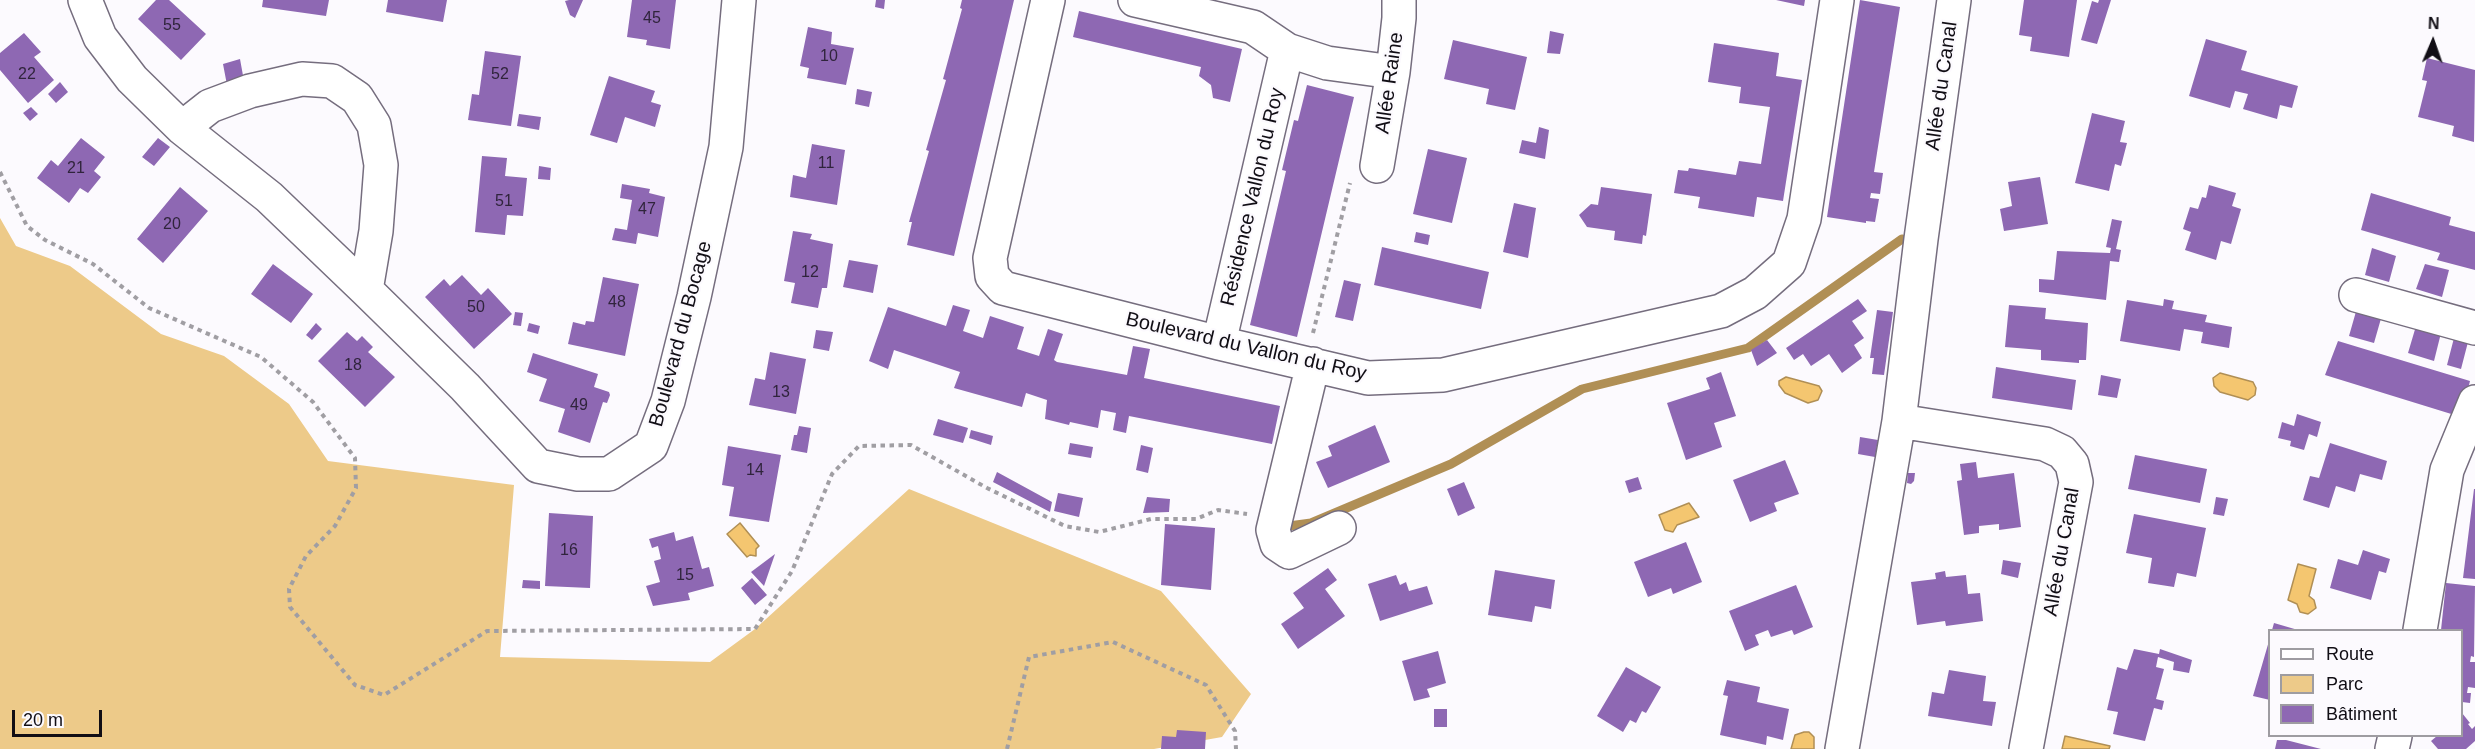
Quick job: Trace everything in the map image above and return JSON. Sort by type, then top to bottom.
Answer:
[{"type":"street","name":"Boulevard du Bocage","points":[[85,0],[100,37],[132,79],[182,128],[268,197],[366,290],[465,387],[538,466],[578,474],[609,474],[651,446],[668,401],[694,297],[726,147],[739,0]]},
{"type":"street","name":"Boulevard du Vallon du Roy","points":[[1048,0],[990,258],[992,276],[1003,288],[1368,378],[1443,375],[1721,311],[1755,293],[1789,263],[1804,219],[1837,0]]},
{"type":"street","points":[[1135,0],[1253,27],[1287,50],[1327,63],[1393,72]]},
{"type":"street","name":"Allée Raine","points":[[1379,153],[1393,72],[1399,0]]},
{"type":"street","name":"Allée du Canal","points":[[1842,749],[1899,421],[1954,0]]},
{"type":"street","name":"Résidence Vallon du Roy","points":[[1219,343],[1287,50]]},
{"type":"street","points":[[182,128],[210,106],[250,91],[302,79],[332,81],[357,98],[374,125],[381,165],[376,231],[366,290]]},
{"type":"street","points":[[2356,295],[2475,328]]},
{"type":"street","points":[[1309,364],[1274,530],[1277,544],[1289,552],[1339,528]]},
{"type":"street","points":[[2420,629],[2447,470],[2475,402]]},
{"type":"street","name":"Allée du Canal","points":[[1899,421],[2045,444],[2062,452],[2072,464],[2076,482],[2026,749]]},
{"type":"path","points":[[1309,364],[1355,162],[1379,153]]},
{"type":"path","points":[[1007,749],[1029,657],[1113,642],[1206,685],[1235,731],[1236,749]]},
{"type":"green space","points":[[0,218],[16,246],[70,266],[161,334],[224,356],[289,404],[328,461],[514,485],[500,657],[710,662],[755,629],[909,489],[1161,591],[1251,694],[1222,737],[1154,749],[0,749]]},
{"type":"shaded area","points":[[2220,373],[2253,382],[2256,388],[2255,395],[2248,400],[2220,392],[2214,386],[2213,378]]},
{"type":"shaded area","points":[[1786,377],[1819,386],[1822,391],[1818,400],[1808,403],[1785,393],[1779,381]]},
{"type":"shaded area","points":[[1689,503],[1699,517],[1677,525],[1673,532],[1665,530],[1659,515]]},
{"type":"shaded area","points":[[740,523],[759,546],[756,549],[756,556],[747,557],[727,534]]},
{"type":"shaded area","points":[[2298,564],[2316,569],[2309,596],[2314,600],[2316,608],[2308,614],[2300,612],[2297,604],[2288,600]]},
{"type":"shaded area","points":[[1809,732],[1814,737],[1814,749],[1791,749],[1795,735]]},
{"type":"shaded area","points":[[2065,736],[2110,746],[2109,749],[2062,749]]},
{"type":"building","points":[[156,0],[169,0],[206,34],[181,60],[138,19]]},
{"type":"building","points":[[263,0],[329,0],[326,16],[262,7]]},
{"type":"building","points":[[388,0],[447,0],[443,22],[386,12]]},
{"type":"building","points":[[583,0],[575,18],[570,15],[565,1]]},
{"type":"building","points":[[632,0],[676,0],[670,49],[646,45],[647,40],[627,37]]},
{"type":"building","points":[[876,0],[885,0],[884,9],[875,7]]},
{"type":"building","points":[[962,0],[1014,0],[954,256],[907,245],[912,222],[909,222],[946,80],[943,79],[962,9],[960,8]]},
{"type":"building","points":[[1776,0],[1805,0],[1804,6]]},
{"type":"building","points":[[1860,0],[1900,7],[1874,172],[1883,173],[1880,194],[1871,193],[1870,198],[1879,199],[1875,222],[1866,221],[1866,223],[1827,217]]},
{"type":"building","points":[[2024,0],[2077,0],[2069,57],[2030,51],[2032,37],[2019,35]]},
{"type":"building","points":[[2099,0],[2111,0],[2097,44],[2081,40],[2092,1],[2098,3]]},
{"type":"building","points":[[1079,11],[1242,49],[1230,102],[1213,98],[1211,85],[1199,76],[1201,67],[1073,37]]},
{"type":"building","points":[[808,27],[832,32],[831,44],[854,48],[846,85],[807,78],[809,68],[800,66]]},
{"type":"building","points":[[1550,31],[1564,34],[1560,54],[1547,53]]},
{"type":"building","points":[[24,33],[41,52],[34,57],[54,80],[28,103],[0,70],[0,53]]},
{"type":"building","points":[[2206,39],[2247,51],[2241,70],[2298,86],[2292,108],[2280,105],[2277,119],[2243,109],[2248,94],[2235,91],[2230,108],[2189,96]]},
{"type":"building","points":[[1453,40],[1527,57],[1515,110],[1486,104],[1489,89],[1444,79]]},
{"type":"building","points":[[1714,43],[1779,53],[1776,76],[1802,80],[1783,201],[1757,197],[1754,217],[1698,208],[1700,197],[1674,193],[1678,170],[1688,171],[1689,168],[1736,175],[1739,161],[1761,164],[1770,107],[1739,103],[1741,87],[1708,82]]},
{"type":"building","points":[[485,51],[521,56],[511,126],[468,120],[472,94],[479,95]]},
{"type":"building","points":[[2427,58],[2475,70],[2474,142],[2452,136],[2454,126],[2418,117],[2427,81],[2422,80]]},
{"type":"building","points":[[240,59],[244,81],[227,85],[223,64]]},
{"type":"building","points":[[609,76],[655,91],[651,102],[661,105],[655,127],[625,117],[617,143],[590,135]]},
{"type":"building","points":[[60,82],[68,92],[56,103],[48,94]]},
{"type":"building","points":[[1307,85],[1354,97],[1297,337],[1250,325],[1286,171],[1282,170],[1294,120],[1298,121]]},
{"type":"building","points":[[857,89],[872,92],[869,107],[855,104]]},
{"type":"building","points":[[31,107],[38,114],[30,121],[23,113]]},
{"type":"building","points":[[2092,113],[2125,121],[2120,142],[2127,143],[2121,166],[2115,164],[2109,191],[2075,183]]},
{"type":"building","points":[[519,114],[541,117],[539,130],[517,126]]},
{"type":"building","points":[[1539,127],[1549,130],[1545,159],[1519,153],[1522,140],[1536,143]]},
{"type":"building","points":[[81,138],[105,157],[94,171],[101,177],[88,193],[80,188],[69,203],[37,178],[51,160],[58,166]]},
{"type":"building","points":[[158,138],[170,147],[154,166],[142,157]]},
{"type":"building","points":[[812,144],[845,150],[837,205],[790,197],[793,175],[806,178]]},
{"type":"building","points":[[1428,149],[1467,158],[1452,223],[1413,214]]},
{"type":"building","points":[[482,156],[507,158],[505,176],[527,178],[523,216],[507,215],[505,235],[475,232]]},
{"type":"building","points":[[539,166],[551,168],[550,180],[538,179]]},
{"type":"building","points":[[2040,177],[2048,224],[2004,231],[2000,209],[2012,206],[2008,182]]},
{"type":"building","points":[[622,184],[650,189],[649,193],[665,197],[658,237],[638,233],[636,244],[612,240],[615,228],[627,230],[632,200],[620,198]]},
{"type":"building","points":[[2209,185],[2236,193],[2232,206],[2241,209],[2231,244],[2221,241],[2216,260],[2185,250],[2191,232],[2183,229],[2190,207],[2198,209],[2202,197],[2206,198]]},
{"type":"building","points":[[180,187],[208,211],[163,263],[137,239]]},
{"type":"building","points":[[1601,187],[1652,194],[1646,236],[1643,235],[1642,244],[1614,240],[1615,231],[1587,227],[1579,215],[1591,204],[1598,205]]},
{"type":"building","points":[[2371,193],[2451,217],[2449,225],[2475,232],[2475,270],[2437,260],[2440,253],[2361,230]]},
{"type":"building","points":[[1514,203],[1536,208],[1528,258],[1503,252]]},
{"type":"building","points":[[2112,219],[2122,221],[2116,249],[2121,250],[2119,262],[2110,261],[2106,300],[2039,292],[2039,279],[2054,280],[2057,251],[2110,253],[2111,248],[2106,247]]},
{"type":"building","points":[[793,231],[812,234],[810,239],[833,244],[827,288],[822,288],[818,308],[791,303],[795,283],[784,281]]},
{"type":"building","points":[[1416,232],[1430,235],[1428,245],[1414,242]]},
{"type":"building","points":[[1382,247],[1489,272],[1481,309],[1374,285]]},
{"type":"building","points":[[2372,248],[2396,256],[2389,282],[2365,275]]},
{"type":"building","points":[[849,260],[878,265],[873,293],[843,287]]},
{"type":"building","points":[[273,264],[313,294],[291,323],[251,294]]},
{"type":"building","points":[[2425,264],[2449,270],[2442,297],[2416,289]]},
{"type":"building","points":[[462,275],[481,295],[488,288],[512,314],[474,349],[425,297],[444,279],[450,286]]},
{"type":"building","points":[[603,277],[639,284],[625,356],[568,344],[573,322],[585,325],[586,321],[594,322]]},
{"type":"building","points":[[1344,280],[1361,284],[1353,321],[1335,317]]},
{"type":"building","points":[[1858,299],[1867,311],[1852,321],[1864,338],[1854,345],[1862,358],[1842,373],[1829,354],[1811,366],[1803,354],[1794,360],[1786,348]]},
{"type":"building","points":[[2164,299],[2174,301],[2172,309],[2207,315],[2205,322],[2232,327],[2229,348],[2201,343],[2203,332],[2184,329],[2180,351],[2120,341],[2127,300],[2163,306]]},
{"type":"building","points":[[953,305],[970,310],[963,331],[983,338],[990,316],[1024,327],[1017,349],[1039,356],[1048,329],[1063,334],[1054,360],[1057,362],[1127,375],[1133,346],[1150,349],[1144,378],[1280,406],[1272,444],[1129,416],[1126,433],[1113,430],[1116,413],[1101,410],[1098,428],[1070,422],[1069,425],[1045,419],[1047,400],[1026,393],[1022,407],[954,388],[960,372],[894,350],[888,369],[869,361],[888,307],[946,326]]},
{"type":"building","points":[[2009,305],[2046,308],[2045,319],[2088,323],[2086,360],[2079,360],[2079,363],[2041,360],[2041,350],[2005,347]]},
{"type":"building","points":[[2357,308],[2382,315],[2374,343],[2349,336]]},
{"type":"building","points":[[1877,310],[1893,312],[1884,375],[1872,374],[1874,358],[1870,358]]},
{"type":"building","points":[[515,312],[523,313],[521,326],[513,325]]},
{"type":"building","points":[[316,323],[322,329],[312,340],[306,335]]},
{"type":"building","points":[[529,323],[540,326],[538,334],[527,331]]},
{"type":"building","points":[[2416,326],[2441,333],[2434,361],[2408,353]]},
{"type":"building","points":[[816,330],[833,332],[829,351],[813,348]]},
{"type":"building","points":[[347,332],[357,341],[362,336],[373,347],[368,352],[395,377],[365,407],[318,361]]},
{"type":"building","points":[[2454,338],[2468,342],[2461,369],[2447,365]]},
{"type":"building","points":[[1767,340],[1777,353],[1757,366],[1751,350]]},
{"type":"building","points":[[2338,341],[2470,381],[2461,417],[2325,375]]},
{"type":"building","points":[[770,352],[806,359],[796,414],[749,405],[755,378],[765,380]]},
{"type":"building","points":[[533,353],[598,374],[594,387],[609,392],[610,395],[607,403],[603,402],[590,443],[558,432],[565,409],[539,401],[547,379],[527,372]]},
{"type":"building","points":[[1996,367],[2076,380],[2072,410],[1992,398]]},
{"type":"building","points":[[1721,372],[1736,416],[1714,423],[1722,447],[1686,460],[1667,403],[1710,389],[1706,378]]},
{"type":"building","points":[[2101,375],[2121,379],[2117,398],[2098,395]]},
{"type":"building","points":[[2297,414],[2321,422],[2317,437],[2309,434],[2304,450],[2290,446],[2291,441],[2278,438],[2282,422],[2294,426]]},
{"type":"building","points":[[938,419],[968,428],[963,443],[933,435]]},
{"type":"building","points":[[1375,425],[1390,462],[1328,488],[1316,462],[1332,456],[1328,446]]},
{"type":"building","points":[[799,426],[811,428],[807,453],[791,450],[794,435],[797,435]]},
{"type":"building","points":[[971,430],[993,436],[991,445],[969,438]]},
{"type":"building","points":[[1860,437],[1878,440],[1875,457],[1858,454]]},
{"type":"building","points":[[1070,443],[1093,447],[1091,458],[1068,454]]},
{"type":"building","points":[[2330,443],[2387,461],[2382,480],[2360,474],[2355,492],[2336,486],[2329,508],[2303,500],[2310,476],[2319,478]]},
{"type":"building","points":[[1141,445],[1153,448],[1148,473],[1136,470]]},
{"type":"building","points":[[728,446],[781,455],[769,522],[729,516],[734,487],[722,485]]},
{"type":"building","points":[[2135,455],[2207,469],[2200,503],[2128,489]]},
{"type":"building","points":[[1785,460],[1799,494],[1774,503],[1777,511],[1750,522],[1733,480]]},
{"type":"building","points":[[1976,462],[1978,478],[2014,473],[2021,527],[1999,530],[1999,524],[1979,526],[1979,533],[1964,535],[1957,481],[1962,480],[1960,464]]},
{"type":"building","points":[[997,472],[1052,502],[1050,512],[993,482]]},
{"type":"building","points":[[1908,473],[1915,473],[1911,484],[1907,483]]},
{"type":"building","points":[[1638,477],[1642,489],[1629,493],[1625,481]]},
{"type":"building","points":[[1464,482],[1475,508],[1458,516],[1447,489]]},
{"type":"building","points":[[2475,489],[2475,579],[2463,578]]},
{"type":"building","points":[[1058,493],[1083,498],[1079,517],[1054,511]]},
{"type":"building","points":[[1147,497],[1170,499],[1169,512],[1143,513]]},
{"type":"building","points":[[2216,497],[2228,499],[2224,516],[2213,514]]},
{"type":"building","points":[[549,513],[593,516],[590,588],[545,586]]},
{"type":"building","points":[[2134,514],[2206,528],[2196,577],[2177,573],[2174,587],[2148,583],[2152,558],[2126,553]]},
{"type":"building","points":[[1165,524],[1215,528],[1211,590],[1161,585]]},
{"type":"building","points":[[674,532],[676,541],[693,536],[702,569],[709,567],[714,586],[688,593],[690,600],[653,606],[646,586],[660,582],[654,561],[661,559],[658,546],[652,548],[649,539]]},
{"type":"building","points":[[1686,542],[1702,582],[1673,594],[1671,588],[1648,597],[1634,562]]},
{"type":"building","points":[[2363,550],[2390,559],[2386,573],[2379,571],[2371,600],[2330,588],[2338,559],[2358,565]]},
{"type":"building","points":[[775,554],[764,586],[751,572]]},
{"type":"building","points":[[2003,560],[2021,563],[2018,578],[2001,574]]},
{"type":"building","points":[[1328,568],[1337,580],[1325,589],[1345,616],[1298,649],[1281,624],[1304,608],[1293,593]]},
{"type":"building","points":[[1495,570],[1555,580],[1551,609],[1535,606],[1532,622],[1488,615]]},
{"type":"building","points":[[1945,571],[1946,577],[1966,575],[1968,594],[1980,593],[1983,621],[1946,626],[1945,621],[1917,625],[1911,582],[1936,579],[1935,573]]},
{"type":"building","points":[[1396,575],[1400,585],[1406,582],[1409,591],[1427,586],[1433,604],[1380,621],[1368,584]]},
{"type":"building","points":[[752,578],[767,595],[755,605],[741,588]]},
{"type":"building","points":[[523,580],[540,581],[540,589],[522,588]]},
{"type":"building","points":[[2446,583],[2475,586],[2474,657],[2471,656],[2470,662],[2475,662],[2475,688],[2468,687],[2467,693],[2471,693],[2470,703],[2463,702],[2463,629],[2441,629]]},
{"type":"building","points":[[1796,585],[1813,627],[1794,635],[1792,630],[1771,637],[1768,630],[1755,635],[1759,645],[1745,651],[1729,611]]},
{"type":"building","points":[[2274,623],[2295,629],[2272,629]]},
{"type":"building","points":[[2268,644],[2268,700],[2253,696]]},
{"type":"building","points":[[2134,649],[2159,654],[2160,649],[2192,660],[2189,673],[2173,670],[2174,662],[2158,657],[2156,667],[2164,669],[2156,699],[2164,701],[2162,710],[2154,708],[2145,741],[2113,734],[2118,712],[2107,710],[2117,667],[2127,670]]},
{"type":"building","points":[[1438,651],[1446,683],[1427,689],[1430,697],[1414,701],[1402,661]]},
{"type":"building","points":[[1626,667],[1661,687],[1646,713],[1642,711],[1636,723],[1630,720],[1623,732],[1597,716]]},
{"type":"building","points":[[1949,670],[1986,676],[1983,701],[1996,702],[1992,726],[1928,716],[1932,692],[1944,694]]},
{"type":"building","points":[[1727,680],[1760,687],[1757,702],[1789,709],[1783,740],[1767,736],[1766,745],[1720,735],[1728,696],[1723,695]]},
{"type":"building","points":[[1434,709],[1447,709],[1447,727],[1434,727]]},
{"type":"building","points":[[2463,714],[2472,729],[2475,726],[2475,741],[2466,749],[2438,749],[2431,741],[2436,737],[2463,737]]},
{"type":"building","points":[[1177,730],[1206,732],[1205,749],[1161,749],[1162,736],[1176,737]]},
{"type":"building","points":[[2277,740],[2286,740],[2321,749],[2275,749]]},
{"type":"waterway","points":[[1289,526],[1311,523],[1451,464],[1582,389],[1748,348],[1902,239]]}]
